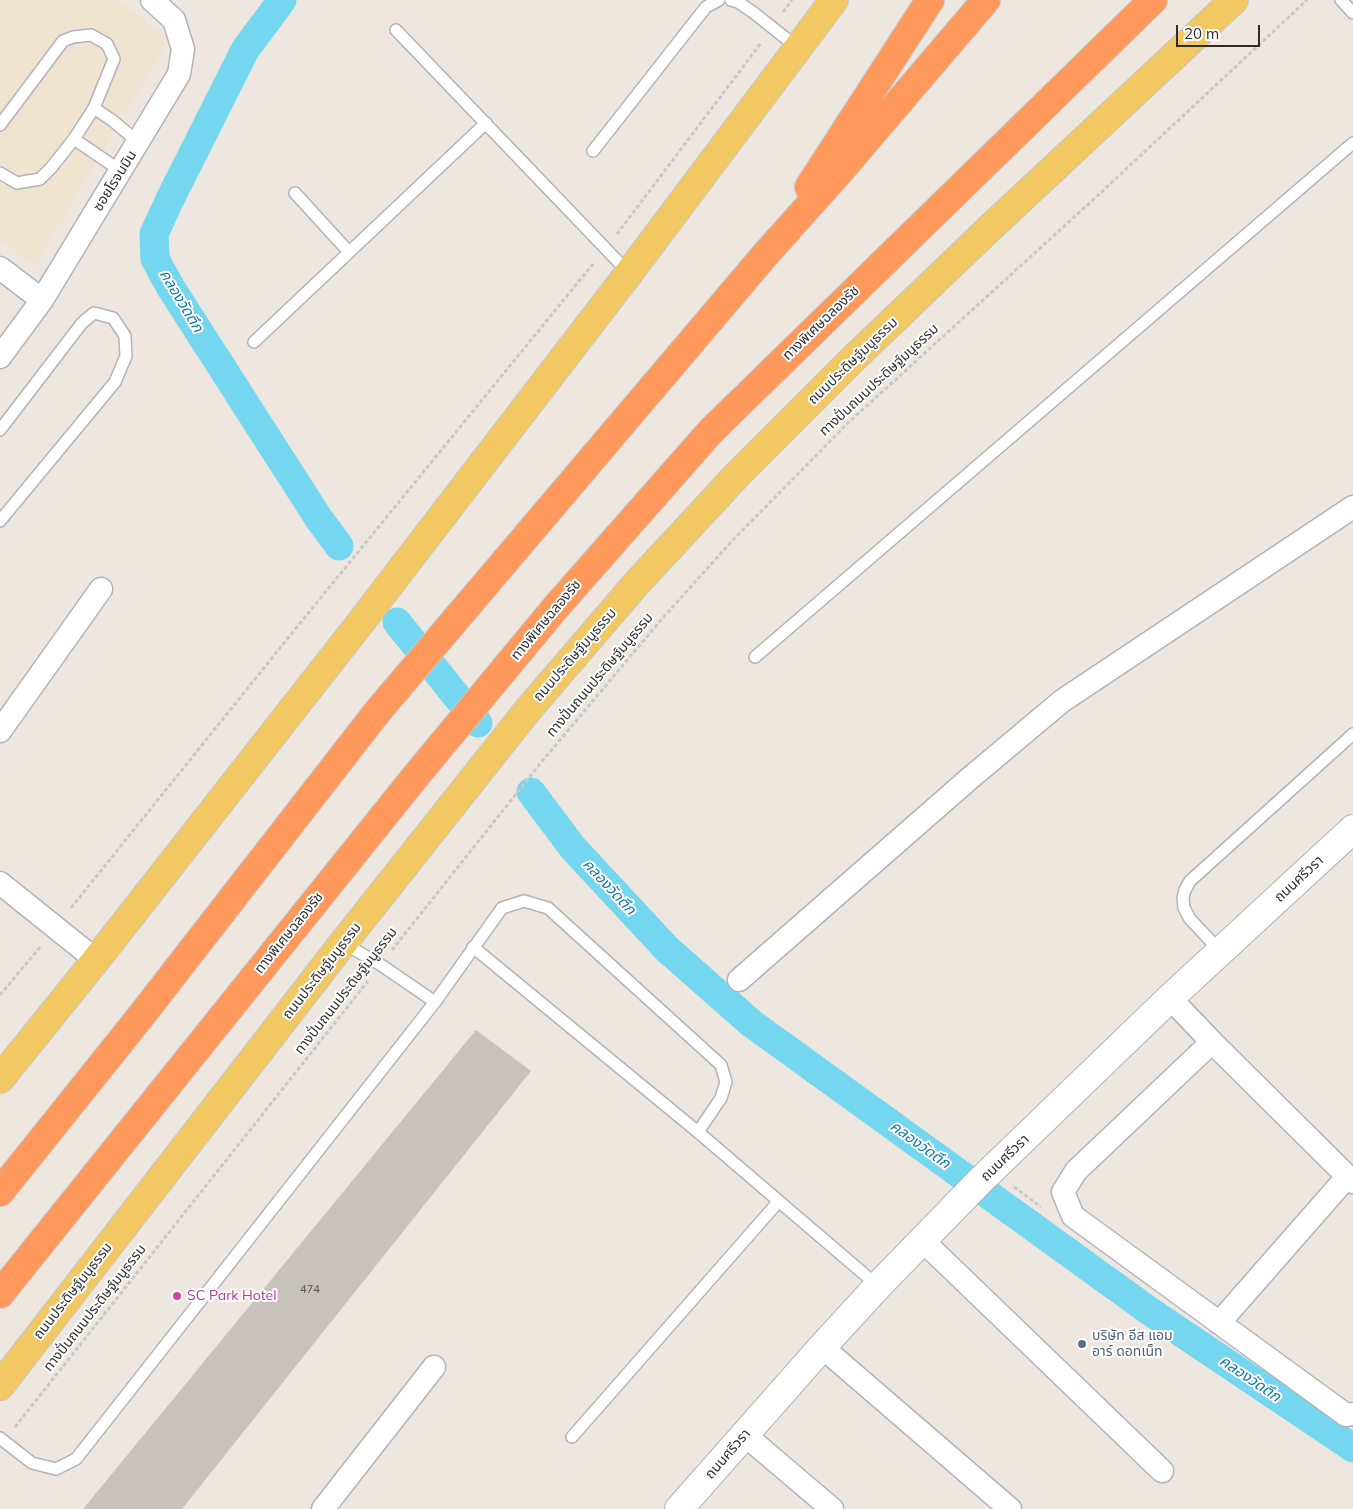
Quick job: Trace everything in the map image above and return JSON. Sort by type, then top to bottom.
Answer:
[{"type":"highway","points":[[835,163],[930,0]]},
{"type":"highway","points":[[0,1192],[141,1016],[378,710],[765,255],[835,163],[986,0]]},
{"type":"highway","name":"ทางพิเศษฉลองรัช","points":[[0,1294],[427,762],[556,607],[705,438],[1153,0]]},
{"type":"main road","points":[[0,1080],[354,631],[629,272],[834,0]]},
{"type":"main road","name":"ถนนประดิษฐ์มนูธรรม","points":[[0,1386],[343,943],[527,710],[636,584],[738,474],[853,359],[1234,0]]},
{"type":"street","name":"ซอยโรจนมิน","points":[[0,357],[42,300],[179,74],[184,49],[174,20],[152,0]]},
{"type":"street","points":[[0,268],[42,300]]},
{"type":"street","points":[[739,980],[969,779],[1062,701],[1353,507]]},
{"type":"street","points":[[0,731],[101,589]]},
{"type":"street","name":"ถนนศรีวรา","points":[[679,1509],[822,1347],[922,1240],[1170,998],[1353,829]]},
{"type":"street","points":[[0,883],[96,960]]},
{"type":"street","points":[[1170,998],[1350,1180],[1219,1323]]},
{"type":"street","points":[[1212,1042],[1076,1171],[1063,1192],[1073,1216],[1346,1415],[1353,1414]]},
{"type":"street","points":[[922,1240],[1162,1471]]},
{"type":"street","points":[[822,1347],[1010,1509]]},
{"type":"street","points":[[323,1509],[434,1367]]},
{"type":"street","points":[[745,1435],[832,1509]]},
{"type":"lane","points":[[593,151],[706,7],[720,0]]},
{"type":"lane","points":[[731,0],[738,2],[798,48]]},
{"type":"lane","points":[[1341,0],[1353,13]]},
{"type":"lane","points":[[396,30],[629,272]]},
{"type":"lane","points":[[0,125],[63,41],[73,37],[91,35],[107,44],[114,59],[94,108],[74,140],[51,168],[40,179],[17,183],[0,173]]},
{"type":"lane","points":[[94,108],[138,142]]},
{"type":"lane","points":[[254,342],[348,251],[486,123]]},
{"type":"lane","points":[[74,140],[120,171]]},
{"type":"lane","points":[[755,657],[1353,143]]},
{"type":"lane","points":[[295,193],[348,251]]},
{"type":"lane","points":[[0,430],[82,324],[94,313],[113,318],[125,336],[126,356],[115,382],[0,521]]},
{"type":"lane","points":[[1221,952],[1190,919],[1184,908],[1185,890],[1190,881],[1353,734]]},
{"type":"lane","points":[[2,1440],[32,1463],[56,1469],[76,1459],[434,1002],[502,908],[524,901],[548,908],[721,1065],[726,1082],[721,1098],[698,1132]]},
{"type":"lane","points":[[343,943],[381,965],[434,1002]]},
{"type":"lane","points":[[474,947],[698,1132],[878,1286]]},
{"type":"lane","points":[[572,1437],[779,1201]]},
{"type":"path","points":[[0,995],[605,249],[736,78],[792,0]]},
{"type":"path","name":"ทางปั่นถนนประดิษฐ์มนูธรรม","points":[[2,1440],[539,765],[660,621],[732,541],[848,423],[1094,199],[1307,0]]},
{"type":"shaded area","points":[[0,0],[118,0],[169,40],[35,266],[0,240]]},
{"type":"building","name":"SC Park Hotel","points":[[476,1030],[531,1071],[182,1509],[83,1509]]},
{"type":"waterway","name":"คลองวัดตึก","points":[[282,0],[245,50],[171,197],[154,234],[155,259],[171,288],[319,519],[339,546]]},
{"type":"waterway","name":"คลองวัดตึก","points":[[397,622],[478,723]]},
{"type":"waterway","name":"คลองวัดตึก","points":[[531,792],[573,848],[667,949],[751,1023],[1148,1310],[1353,1448]]},
{"type":"place","name":"SC Park Hotel","points":[[177,1296]]},
{"type":"place","name":"บริษัท อีส แอม อาร์ ดอทเน็ท","points":[[1082,1344]]}]
